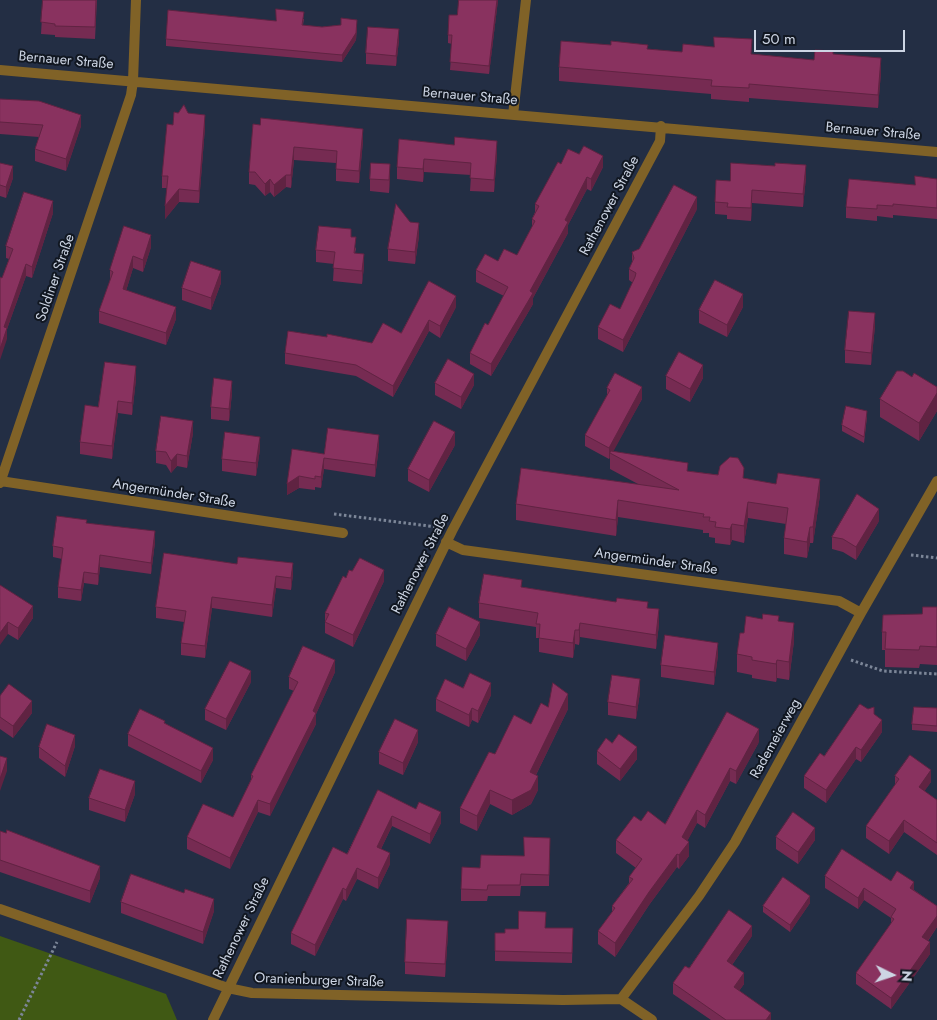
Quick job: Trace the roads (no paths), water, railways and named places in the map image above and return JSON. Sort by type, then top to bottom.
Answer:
[{"type":"street","name":"Soldiner Straße","points":[[0,482],[131,95],[134,81],[136,0]]},
{"type":"street","points":[[513,115],[526,0]]},
{"type":"street","name":"Bernauer Straße","points":[[0,70],[513,115],[661,126],[937,152]]},
{"type":"street","name":"Rathenower Straße","points":[[212,1020],[446,542],[660,141],[661,126]]},
{"type":"street","name":"Rademeierweg","points":[[622,999],[699,896],[735,842],[861,613],[937,481]]},
{"type":"street","name":"Angermünder Straße","points":[[0,482],[343,532]]},
{"type":"street","name":"Angermünder Straße","points":[[446,542],[463,550],[839,601],[861,613]]},
{"type":"street","name":"Oranienburger Straße","points":[[0,909],[228,988],[252,994],[558,1000],[622,999]]},
{"type":"street","points":[[622,999],[652,1020]]}]
